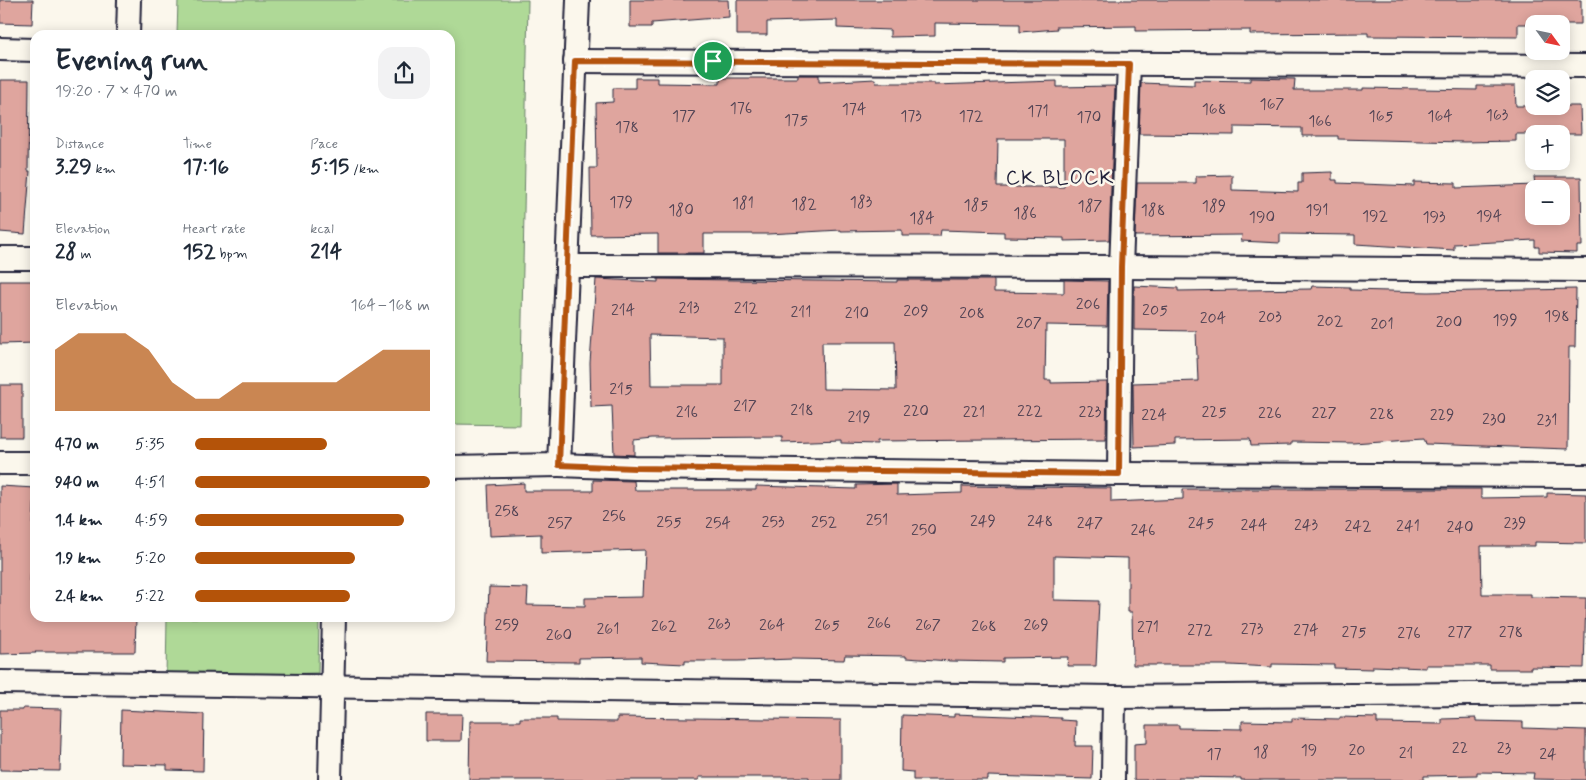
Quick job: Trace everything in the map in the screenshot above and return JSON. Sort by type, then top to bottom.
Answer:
[{"type":"street","points":[[128,30],[129,0]]},
{"type":"street","points":[[559,465],[578,0]]},
{"type":"street","points":[[0,49],[30,50]]},
{"type":"street","points":[[575,61],[1586,66]]},
{"type":"street","points":[[1119,474],[1121,267],[1129,64]]},
{"type":"street","points":[[0,258],[30,258]]},
{"type":"street","points":[[567,266],[1586,270]]},
{"type":"street","points":[[0,463],[30,463]]},
{"type":"street","points":[[455,467],[559,465],[635,468],[1119,474],[1586,476]]},
{"type":"street","points":[[330,780],[334,622]]},
{"type":"street","points":[[0,682],[1114,698],[1586,693]]},
{"type":"street","points":[[1113,780],[1114,698]]},
{"type":"green space","points":[[178,0],[528,0],[520,425],[455,424],[455,30],[177,30]]},
{"type":"green space","points":[[167,622],[319,622],[318,673],[166,677]]},
{"type":"building","points":[[0,0],[33,0],[32,24],[0,23]]},
{"type":"building","points":[[630,0],[728,0],[729,17],[652,23],[652,27],[630,27]]},
{"type":"building","points":[[737,0],[1581,0],[1581,24],[1570,24],[1570,15],[1525,15],[1525,24],[1518,24],[1518,37],[1368,36],[1368,33],[1250,34],[1250,30],[1136,31],[1136,26],[1056,27],[1057,29],[1020,32],[1020,24],[935,23],[935,36],[890,37],[890,30],[837,28],[837,20],[767,22],[767,35],[737,35]]},
{"type":"building","points":[[798,75],[819,75],[819,82],[875,79],[876,83],[934,83],[934,85],[1057,81],[1057,87],[1115,86],[1109,240],[1064,241],[1064,238],[1004,237],[1004,232],[941,230],[940,236],[902,236],[902,230],[841,230],[768,234],[704,234],[704,253],[658,253],[658,234],[591,235],[590,168],[597,168],[596,103],[613,102],[613,88],[635,88],[635,78],[657,78],[657,83],[720,84],[720,78],[798,78]],"holes":[[[998,139],[1064,139],[1064,187],[997,187]]]},
{"type":"building","points":[[1250,78],[1295,79],[1294,90],[1363,90],[1363,88],[1477,90],[1477,86],[1515,86],[1516,106],[1525,106],[1525,115],[1570,115],[1570,106],[1580,106],[1581,134],[1570,134],[1570,125],[1525,125],[1525,134],[1516,134],[1516,141],[1464,142],[1338,139],[1338,136],[1302,136],[1302,128],[1234,127],[1234,135],[1139,134],[1141,83],[1194,85],[1194,80],[1250,81]]},
{"type":"building","points":[[0,80],[29,80],[28,171],[30,171],[25,234],[0,232]]},
{"type":"building","points":[[1332,172],[1332,180],[1337,180],[1337,183],[1414,186],[1414,182],[1456,183],[1456,188],[1525,185],[1525,225],[1570,225],[1570,180],[1534,180],[1534,177],[1581,177],[1582,246],[1577,246],[1577,253],[1539,252],[1539,247],[1535,247],[1535,240],[1454,244],[1454,250],[1355,244],[1355,235],[1280,234],[1280,243],[1241,241],[1242,235],[1135,236],[1137,183],[1196,183],[1196,176],[1232,175],[1232,190],[1298,192],[1298,183],[1302,183],[1302,173]]},
{"type":"building","points":[[596,279],[658,282],[658,279],[897,282],[897,280],[994,280],[994,292],[1064,293],[1064,280],[1108,281],[1107,326],[1046,325],[1045,380],[1051,380],[1051,383],[1107,382],[1106,439],[877,441],[877,444],[841,443],[841,440],[782,442],[782,437],[653,438],[634,440],[634,455],[614,454],[612,406],[591,407],[590,363]],"holes":[[[650,335],[723,337],[723,385],[651,385]],[[822,342],[895,342],[896,390],[823,389]]]},
{"type":"building","points":[[0,281],[30,281],[30,343],[0,344]]},
{"type":"building","points":[[1134,286],[1178,288],[1178,291],[1311,289],[1312,286],[1350,287],[1350,290],[1428,292],[1576,289],[1575,347],[1569,347],[1568,449],[1426,444],[1424,438],[1353,443],[1291,442],[1291,445],[1251,446],[1250,439],[1175,440],[1175,445],[1134,447],[1133,383],[1198,381],[1196,331],[1134,330]]},
{"type":"building","points":[[0,385],[22,385],[22,437],[0,437]]},
{"type":"building","points":[[593,480],[634,481],[635,490],[756,490],[756,486],[856,489],[856,485],[897,484],[897,495],[962,493],[962,486],[1111,488],[1111,502],[1183,499],[1183,489],[1481,489],[1481,498],[1547,497],[1547,493],[1586,494],[1586,543],[1535,542],[1535,546],[1481,546],[1482,594],[1531,594],[1531,597],[1586,598],[1584,668],[1531,667],[1531,669],[1490,669],[1490,665],[1426,665],[1426,668],[1373,666],[1373,669],[1334,668],[1334,665],[1272,664],[1272,667],[1133,665],[1132,612],[1128,612],[1128,558],[1054,556],[1054,600],[1099,601],[1096,666],[1067,666],[1068,657],[1003,658],[1003,662],[950,661],[906,658],[906,656],[845,655],[844,660],[685,661],[685,664],[641,662],[641,657],[579,658],[579,662],[486,661],[489,587],[528,588],[527,605],[585,606],[585,598],[643,597],[645,550],[541,553],[541,534],[490,536],[488,485],[524,483],[524,491],[593,491]]},
{"type":"building","points":[[0,486],[30,488],[30,622],[136,622],[135,652],[0,654]]},
{"type":"building","points":[[23,708],[62,709],[60,771],[0,770],[0,710],[23,710]]},
{"type":"building","points":[[121,710],[204,714],[203,771],[167,770],[167,765],[120,764]]},
{"type":"building","points":[[426,714],[462,714],[461,741],[426,741]]},
{"type":"building","points":[[954,714],[1061,718],[1061,720],[1076,721],[1075,746],[1093,746],[1092,779],[988,776],[988,780],[913,780],[913,772],[901,771],[902,715],[954,717]]},
{"type":"building","points":[[617,717],[841,720],[841,780],[809,780],[809,777],[699,777],[699,780],[469,780],[470,721],[520,721],[520,718],[557,718],[557,721],[617,722]]},
{"type":"building","points":[[1340,717],[1377,718],[1377,723],[1442,724],[1442,719],[1476,718],[1476,721],[1523,722],[1523,728],[1586,730],[1586,780],[1533,779],[1534,773],[1477,772],[1477,775],[1424,776],[1424,780],[1241,780],[1241,778],[1179,777],[1179,780],[1134,780],[1134,744],[1147,743],[1147,725],[1179,725],[1179,728],[1242,729],[1242,721],[1292,722],[1292,718],[1340,719]]},
{"type":"district","name":"CK BLOCK","points":[[1060,177]]},
{"type":"route","points":[[575,61],[713,61],[1129,64],[1121,267],[1119,474],[635,468],[559,465],[575,61]]}]
